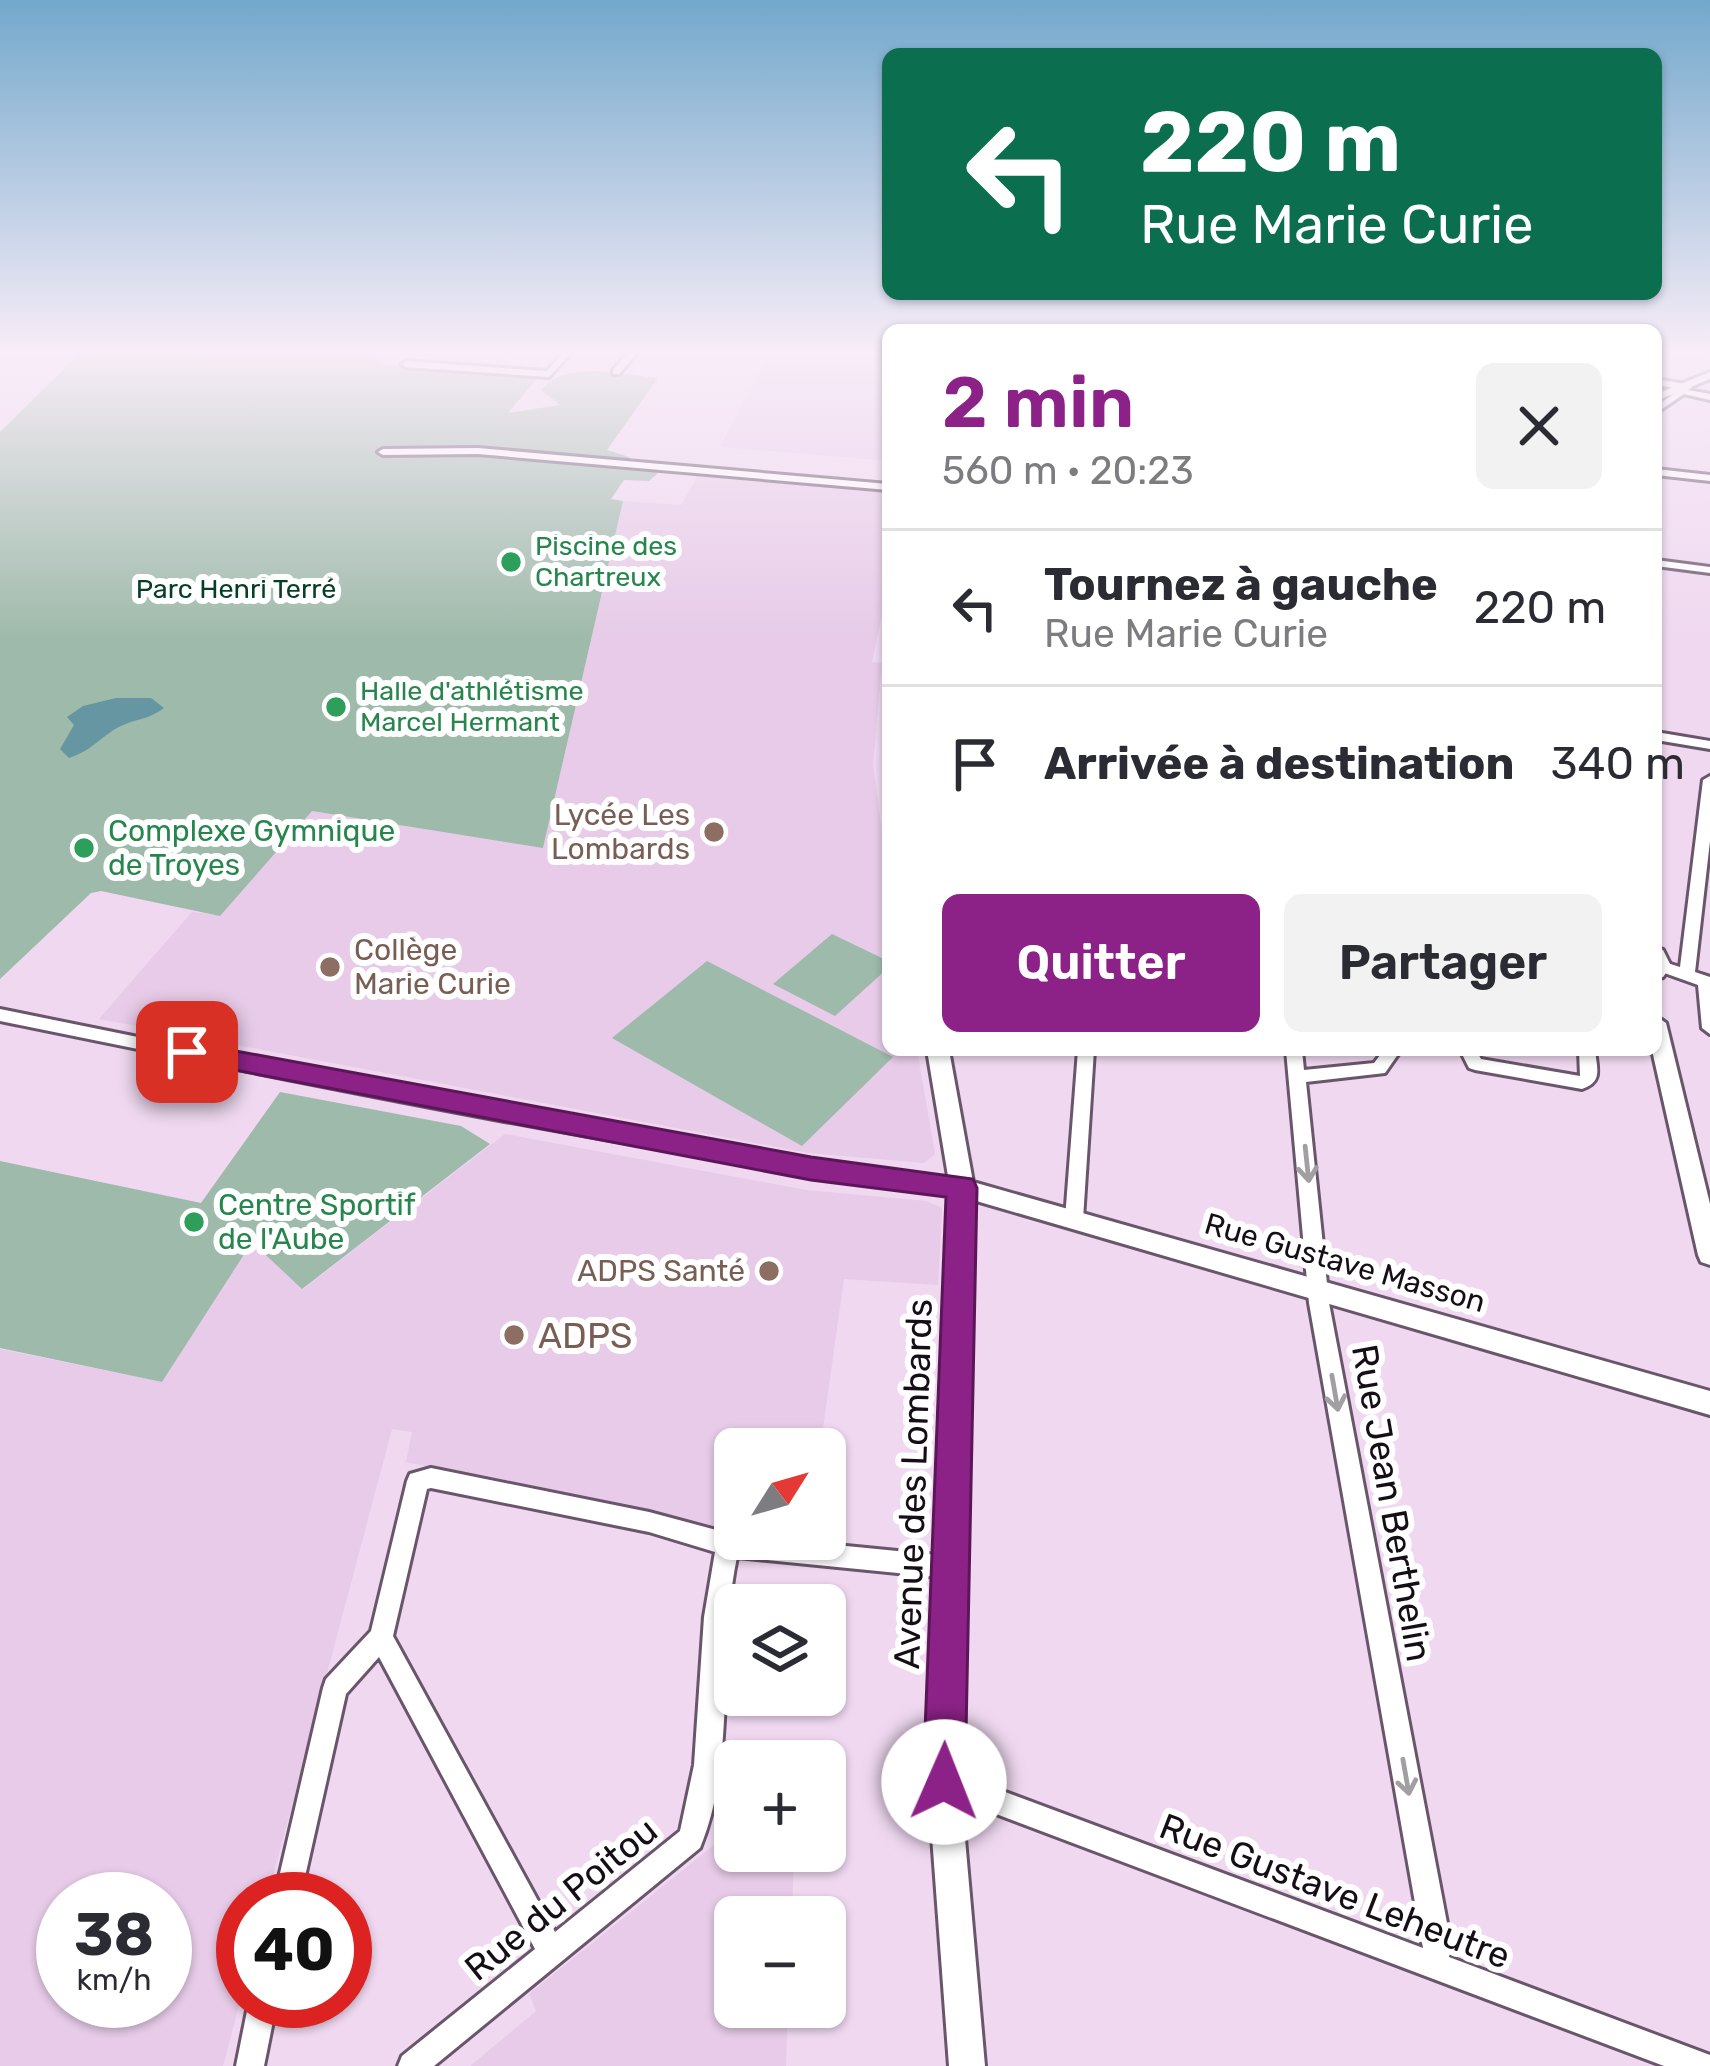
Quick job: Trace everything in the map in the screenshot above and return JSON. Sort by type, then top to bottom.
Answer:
[{"type":"street","points":[[383,452],[478,451],[882,487]]},
{"type":"street","points":[[1662,473],[1710,478]]},
{"type":"street","points":[[1662,564],[1710,570]]},
{"type":"street","points":[[1662,737],[1710,745]]},
{"type":"street","points":[[1687,976],[1710,780]]},
{"type":"street","points":[[1662,969],[1708,982],[1710,1028]]},
{"type":"street","points":[[0,1015],[288,1074],[811,1168],[962,1188]]},
{"type":"street","points":[[0,1028],[214,1069],[288,1074]]},
{"type":"street","points":[[1662,1049],[1710,1256]]},
{"type":"street","name":"Avenue des Lombards","points":[[939,1056],[962,1188],[944,1782],[967,2066]]},
{"type":"street","points":[[1073,1219],[1086,1056]]},
{"type":"street","name":"Rue Jean Berthelin","points":[[1295,1056],[1318,1290],[1437,1944],[1434,1967]]},
{"type":"street","points":[[1298,1077],[1379,1069],[1389,1056]]},
{"type":"street","points":[[1471,1056],[1475,1064],[1582,1083],[1589,1078],[1587,1056]]},
{"type":"street","name":"Rue Gustave Masson","points":[[962,1188],[1710,1403]]},
{"type":"street","points":[[292,1872],[335,1688],[381,1637],[418,1481],[431,1478],[649,1522],[714,1541]]},
{"type":"street","points":[[846,1557],[949,1567]]},
{"type":"street","name":"Rue du Poitou","points":[[412,2066],[691,1840],[704,1800],[724,1560]]},
{"type":"street","points":[[381,1637],[551,1952]]},
{"type":"street","name":"Rue Gustave Leheutre","points":[[944,1782],[1702,2066]]},
{"type":"street","points":[[250,2066],[258,2028]]},
{"type":"shaded area","points":[[725,447],[882,447],[882,460]]},
{"type":"shaded area","name":"Lycée Les Lombards","points":[[699,473],[882,489],[882,614],[872,662],[882,663],[873,765],[882,831],[882,1056],[918,1056],[935,1154],[924,1163],[809,1153],[99,1019],[192,912],[220,915],[311,811],[543,848],[623,501],[681,505]]},
{"type":"shaded area","points":[[116,698],[151,698],[164,708],[120,727],[69,758],[60,749],[74,725],[67,717],[83,706]]},
{"type":"shaded area","points":[[505,1134],[806,1190],[926,1201],[942,1208],[938,1285],[844,1279],[823,1428],[714,1428],[714,1526],[406,1462],[412,1432],[392,1429],[274,1872],[216,1872],[216,2028],[233,2028],[223,2066],[0,2066],[0,1349],[162,1382],[252,1241],[303,1289]]},
{"type":"shaded area","points":[[714,1845],[714,1872],[793,1872],[793,1896],[714,1896],[714,2028],[787,2028],[786,2066],[470,2066],[536,2011],[529,1994]]},
{"type":"green space","name":"Parc Henri Terré","points":[[0,447],[609,447],[629,457],[632,470],[659,472],[649,481],[624,480],[611,499],[623,501],[543,848],[312,811],[220,916],[101,891],[91,893],[0,979]]},
{"type":"green space","points":[[832,934],[882,958],[882,973],[835,1016],[773,984]]},
{"type":"green space","points":[[707,961],[882,1051],[882,1056],[893,1057],[802,1146],[612,1038]]},
{"type":"green space","name":"Centre Sportif de l'Aube","points":[[280,1092],[461,1126],[490,1144],[302,1289],[252,1242],[162,1382],[0,1348],[0,1161],[201,1203]]},
{"type":"place","name":"Piscine des Chartreux","points":[[511,562]]},
{"type":"place","name":"Halle d'athlétisme Marcel Hermant","points":[[336,707]]},
{"type":"place","name":"Lycée Les Lombards","points":[[714,832]]},
{"type":"place","name":"Complexe Gymnique de Troyes","points":[[84,848]]},
{"type":"place","name":"Collège Marie Curie","points":[[330,967]]},
{"type":"place","name":"Centre Sportif de l'Aube","points":[[194,1222]]},
{"type":"place","name":"ADPS Santé","points":[[769,1271]]},
{"type":"place","name":"ADPS","points":[[514,1335]]},
{"type":"route","points":[[187,1052],[811,1168],[962,1188],[944,1782]]}]
